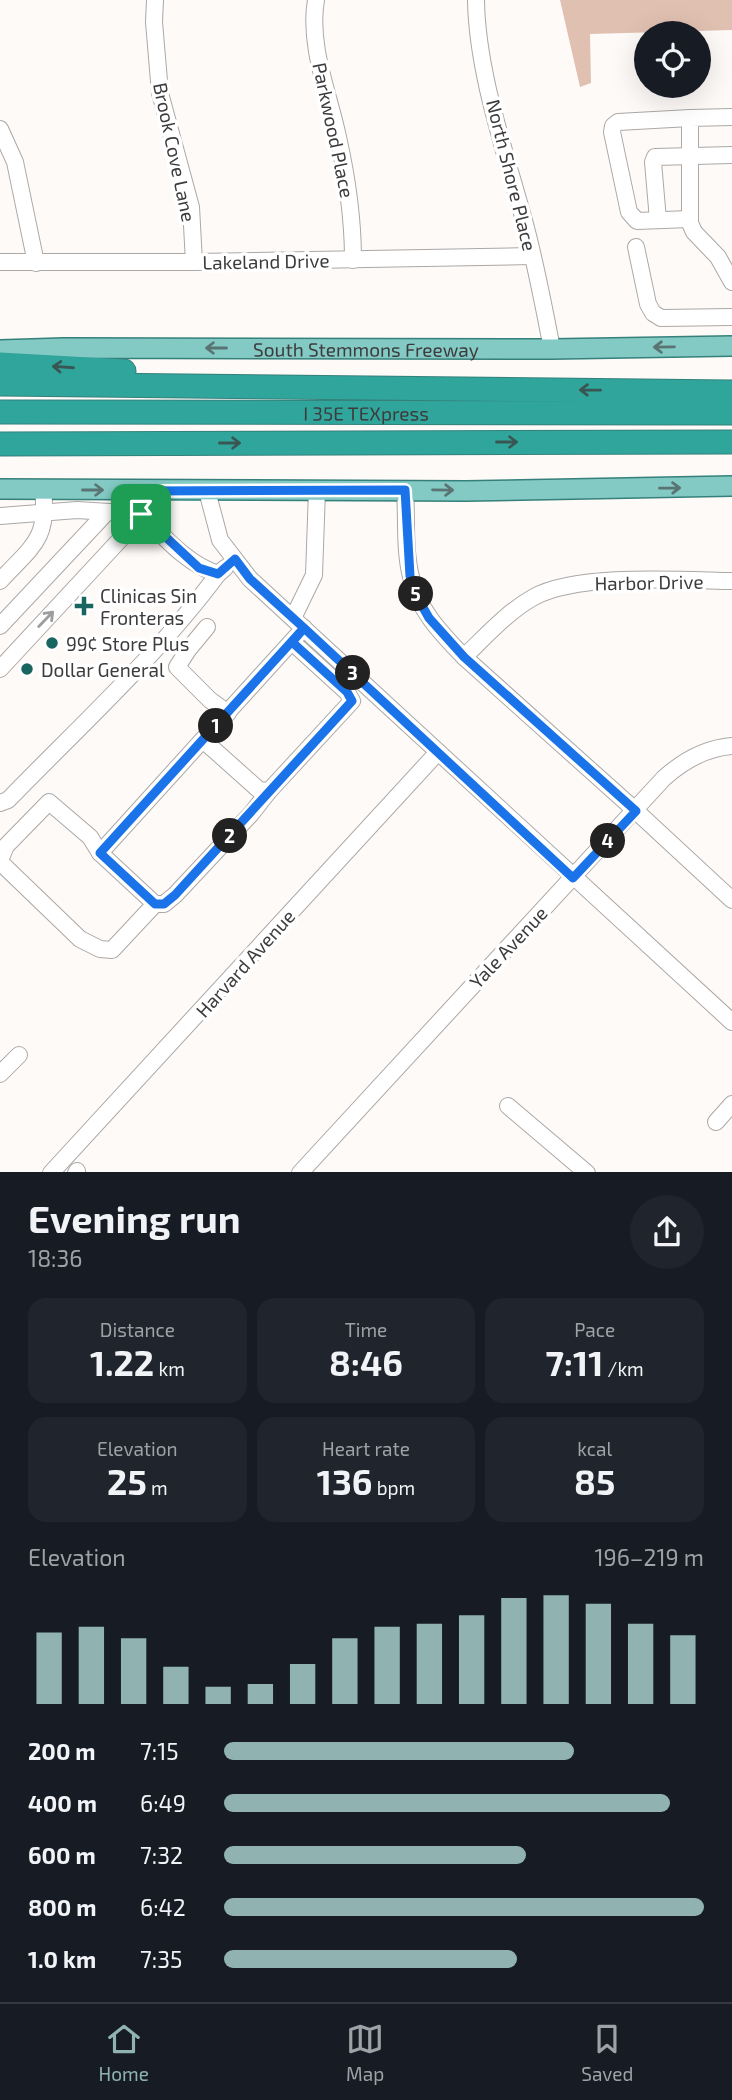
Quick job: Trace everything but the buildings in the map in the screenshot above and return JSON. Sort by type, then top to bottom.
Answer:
[{"type":"highway","points":[[0,364],[375,387]]},
{"type":"highway","name":"South Stemmons Freeway","points":[[0,384],[732,392]]},
{"type":"highway","name":"I 35E TEXpress","points":[[0,412],[732,413]]},
{"type":"highway","points":[[606,442],[732,448]]},
{"type":"highway","points":[[0,444],[732,442]]},
{"type":"highway","points":[[0,455],[162,443]]},
{"type":"main road","name":"South Stemmons Freeway","points":[[0,351],[64,348],[552,349],[732,346]]},
{"type":"main road","points":[[0,489],[467,491],[732,486]]},
{"type":"street","name":"Brook Cove Lane","points":[[155,0],[154,22],[160,93],[191,207],[194,262]]},
{"type":"street","name":"Parkwood Place","points":[[316,0],[320,67],[349,193],[353,260]]},
{"type":"street","name":"North Shore Place","points":[[476,0],[477,27],[503,148],[526,226],[552,349]]},
{"type":"street","points":[[690,219],[637,221],[629,212],[613,126],[618,122],[732,117]]},
{"type":"street","points":[[690,118],[690,219],[694,232],[718,257],[732,282]]},
{"type":"street","points":[[0,129],[15,162],[36,262]]},
{"type":"street","points":[[658,220],[653,162],[655,157],[732,155]]},
{"type":"street","points":[[636,247],[648,304],[653,313],[661,318],[732,317]]},
{"type":"street","name":"Lakeland Drive","points":[[0,262],[194,262],[532,256]]},
{"type":"street","points":[[0,581],[40,538],[46,514],[43,490]]},
{"type":"street","points":[[100,853],[292,642],[314,575],[317,490]]},
{"type":"street","points":[[405,490],[410,576],[416,595],[429,618],[464,657],[732,900]]},
{"type":"street","points":[[0,669],[128,531],[141,514],[145,491]]},
{"type":"street","points":[[206,491],[220,540],[250,579],[732,1022]]},
{"type":"street","points":[[0,516],[77,510],[141,514],[199,568],[218,574]]},
{"type":"street","points":[[0,626],[107,512]]},
{"type":"street","points":[[0,803],[8,800],[140,665],[199,600],[218,574],[235,559]]},
{"type":"street","name":"Harbor Drive","points":[[464,657],[498,624],[534,597],[557,589],[599,581],[732,581]]},
{"type":"street","points":[[207,627],[177,667],[210,700],[228,713]]},
{"type":"street","points":[[155,904],[111,950],[100,949],[80,939],[0,861],[6,846],[49,802],[90,836],[100,853],[155,904],[164,904],[251,814],[352,701],[347,692],[292,642]]},
{"type":"street","points":[[203,740],[259,790],[269,791]]},
{"type":"street","name":"Yale Avenue","points":[[300,1172],[664,778],[676,767],[716,748],[732,746]]},
{"type":"street","name":"Harvard Avenue","points":[[65,1171],[438,752]]},
{"type":"street","points":[[0,1074],[19,1055]]},
{"type":"street","points":[[716,1122],[732,1104]]},
{"type":"street","points":[[508,1106],[587,1172]]},
{"type":"shaded area","points":[[560,0],[732,0],[732,30],[711,31],[711,21],[634,21],[634,33],[590,34],[591,83],[580,87]]},
{"type":"place","name":"Clinicas Sin Fronteras","points":[[84,606]]},
{"type":"place","name":"99¢ Store Plus","points":[[52,643]]},
{"type":"place","name":"Dollar General","points":[[27,669]]},
{"type":"route","points":[[141,514],[145,491],[405,490],[410,576],[416,595],[429,618],[464,657],[636,811],[573,878],[304,628],[292,642],[347,692],[352,701],[175,895],[164,904],[155,904],[100,853],[304,628],[250,579],[235,559],[218,574],[199,568],[141,514]]}]
